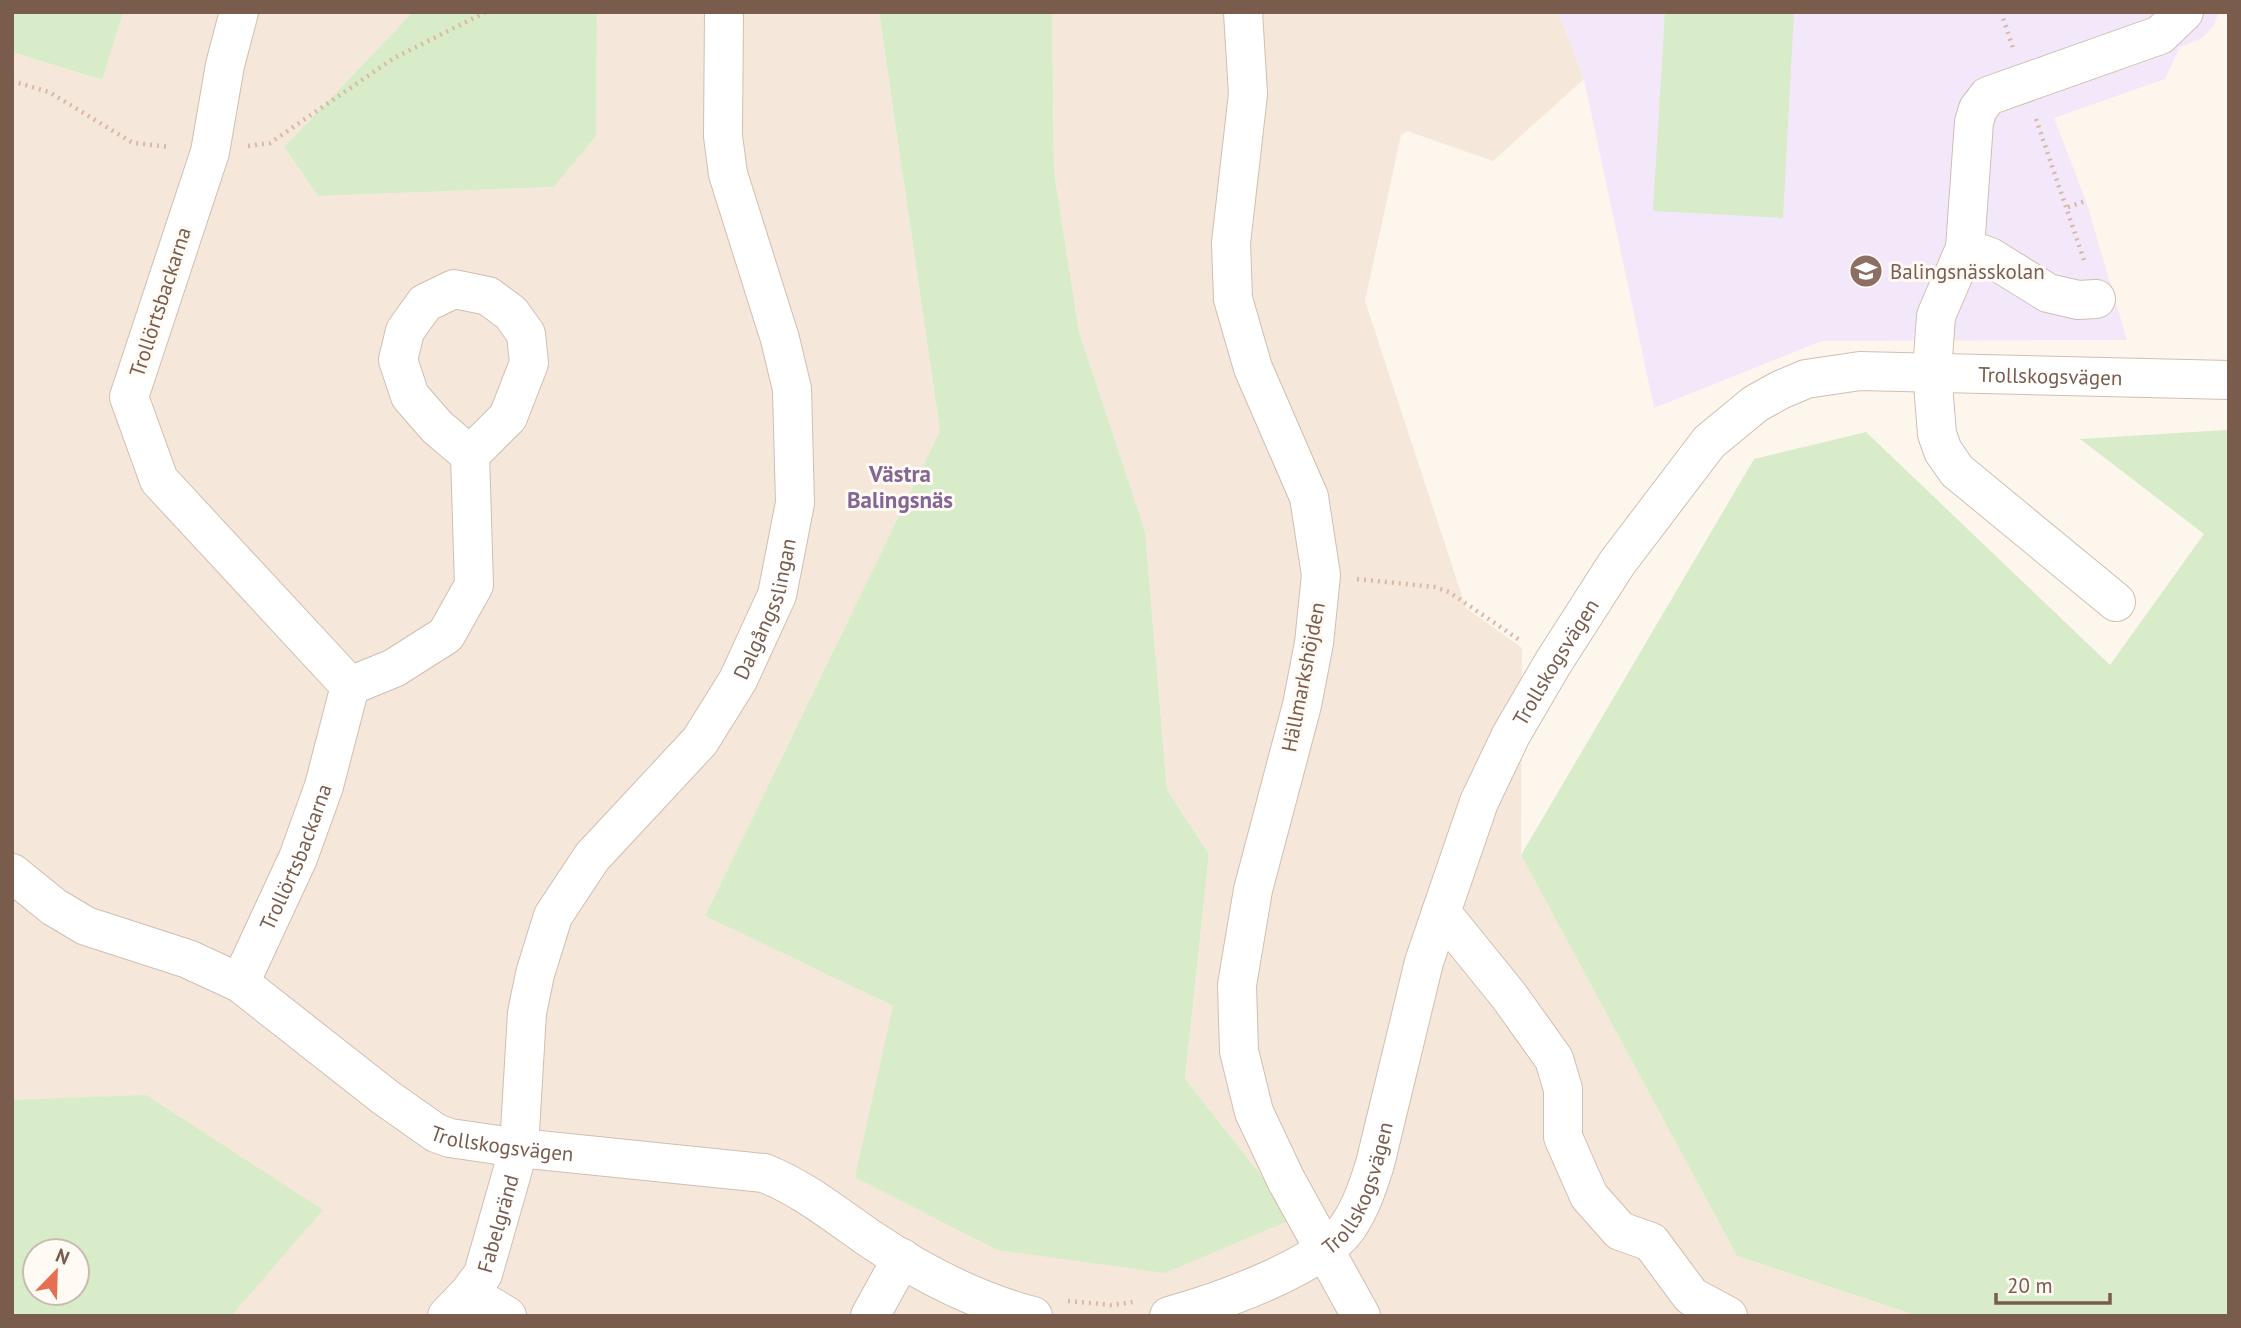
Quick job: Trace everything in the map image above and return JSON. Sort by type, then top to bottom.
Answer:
[{"type":"street","name":"Trollörtsbackarna","points":[[239,12],[225,65],[210,152],[129,397],[159,480],[350,686],[324,786],[298,858],[240,983]]},
{"type":"street","name":"Dalgångsslingan","points":[[519,1148],[527,1013],[535,974],[553,916],[592,857],[700,741],[738,680],[777,595],[795,503],[792,389],[780,339],[727,174],[723,136],[724,12]]},
{"type":"street","name":"Hällmarkshöjden","points":[[1243,12],[1248,94],[1231,243],[1233,299],[1253,368],[1309,497],[1321,575],[1314,643],[1302,705],[1253,890],[1237,985],[1239,1051],[1254,1112],[1286,1180],[1361,1316]]},
{"type":"street","points":[[2116,602],[1958,471],[1943,451],[1937,434],[1932,371],[1937,316],[1965,248],[1972,138],[1978,109],[1988,96],[2020,71],[2160,35],[2184,12]]},
{"type":"street","points":[[1965,248],[1990,257],[2048,293],[2078,300],[2096,299]]},
{"type":"street","name":"Trollskogsvägen","points":[[1169,1316],[1250,1287],[1301,1264],[1324,1250],[1346,1229],[1366,1194],[1424,962],[1479,802],[1511,735],[1617,563],[1709,442],[1732,420],[1763,399],[1806,379],[1860,370],[2229,380]]},
{"type":"street","points":[[350,686],[394,668],[446,635],[474,585],[470,455]]},
{"type":"street","name":"Trollskogsvägen","points":[[12,873],[54,907],[86,926],[188,959],[240,983],[385,1097],[436,1133],[450,1138],[519,1148],[764,1173],[790,1183],[902,1258],[960,1289],[1033,1316]]},
{"type":"street","points":[[1441,912],[1509,996],[1554,1059],[1563,1089],[1563,1137],[1589,1196],[1620,1231],[1651,1242],[1691,1296],[1728,1316]]},
{"type":"street","name":"Fabelgränd","points":[[507,1316],[458,1305],[483,1274],[519,1148]]},
{"type":"street","points":[[870,1316],[902,1258]]},
{"type":"path","points":[[2001,12],[2055,179],[2068,207],[2096,299]]},
{"type":"path","points":[[2068,207],[2086,201]]},
{"type":"path","points":[[1321,575],[1435,587],[1450,592],[1553,663]]},
{"type":"shaded area","points":[[123,12],[413,12],[284,147],[318,196],[554,187],[596,136],[597,12],[879,12],[940,431],[705,916],[893,1006],[1295,1218],[1185,1079],[1209,854],[1167,790],[1145,531],[1079,332],[1054,172],[1052,12],[1558,12],[1584,79],[1493,161],[1407,131],[1401,135],[1365,301],[1466,608],[1522,648],[1521,855],[1737,1256],[1918,1316],[176,1316],[12,1169],[12,52],[101,80]]},
{"type":"shaded area","name":"Balingsnässkolan","points":[[1558,12],[2219,12],[2214,25],[2202,38],[2180,47],[2165,79],[2054,118],[2086,201],[2127,340],[1822,341],[1654,408],[1584,79]]},
{"type":"green space","points":[[12,12],[123,12],[102,80],[12,52]]},
{"type":"green space","points":[[413,12],[597,12],[596,136],[554,187],[318,196],[284,147]]},
{"type":"green space","points":[[879,12],[1052,12],[1054,172],[1079,332],[1145,531],[1167,790],[1209,854],[1185,1079],[1295,1218],[1165,1273],[997,1250],[855,1177],[893,1006],[705,916],[940,431]]},
{"type":"green space","points":[[1665,12],[1794,12],[1783,218],[1653,211]]},
{"type":"green space","points":[[2229,431],[2229,1316],[1918,1316],[1737,1256],[1521,855],[1754,459],[1866,432],[2110,665],[2204,534],[2080,439]]},
{"type":"green space","points":[[146,1095],[323,1210],[231,1316],[12,1316],[12,1100]]},
{"type":"place","name":"Balingsnässkolan","points":[[1866,271]]},
{"type":"district","name":"Västra Balingsnäs","points":[[900,486]]}]
